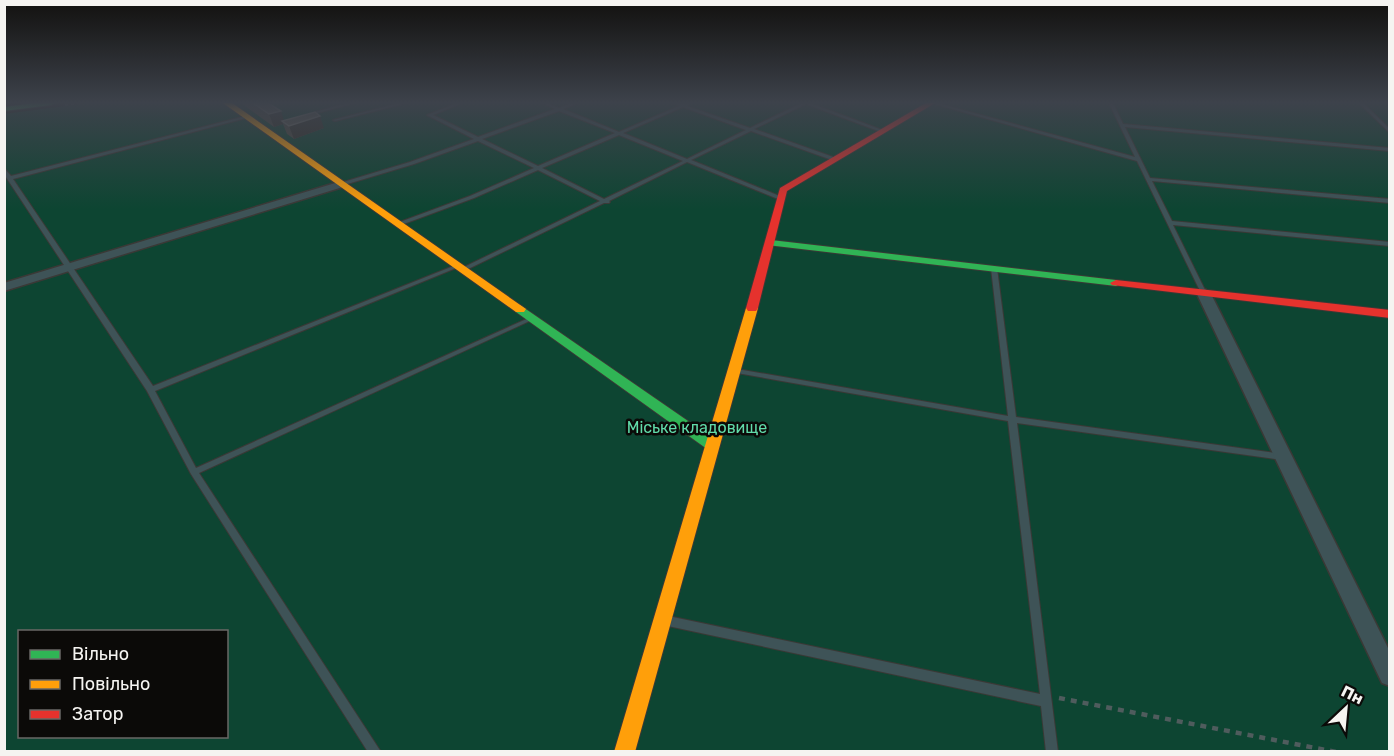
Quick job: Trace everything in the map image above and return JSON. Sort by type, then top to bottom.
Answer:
[{"type":"street","points":[[278,138],[712,445]]},
{"type":"street","points":[[624,752],[735,371],[771,243],[783,190],[870,138]]},
{"type":"street","points":[[4,287],[342,184]]},
{"type":"street","points":[[771,243],[1389,314]]},
{"type":"street","points":[[1203,292],[1389,676]]},
{"type":"lane","points":[[11,178],[165,138]]},
{"type":"lane","points":[[399,224],[472,197],[606,138]]},
{"type":"lane","points":[[631,138],[780,198]]},
{"type":"lane","points":[[151,390],[461,268],[607,202],[732,138]]},
{"type":"lane","points":[[776,138],[834,159]]},
{"type":"lane","points":[[1060,138],[1139,160]]},
{"type":"lane","points":[[1128,138],[1203,292]]},
{"type":"lane","points":[[1263,138],[1389,150]]},
{"type":"lane","points":[[342,184],[481,139],[607,202]]},
{"type":"lane","points":[[4,169],[151,390],[194,472],[375,752]]},
{"type":"lane","points":[[1148,179],[1389,201]]},
{"type":"lane","points":[[1170,223],[1389,244]]},
{"type":"lane","points":[[994,268],[1052,752]]},
{"type":"lane","points":[[194,472],[533,318]]},
{"type":"lane","points":[[735,371],[1011,418],[1284,457]]},
{"type":"lane","points":[[662,620],[1045,700]]},
{"type":"path","points":[[1045,700],[1063,698],[1336,752]]},
{"type":"green space","name":"Міське кладовище","points":[[4,138],[1389,138],[1389,751],[5,751]]},
{"type":"traffic: fast","points":[[771,243],[1116,283]]},
{"type":"traffic: fast","points":[[520,309],[712,445]]},
{"type":"traffic: slow","points":[[277,138],[520,309]]},
{"type":"traffic: slow","points":[[624,752],[752,308]]},
{"type":"traffic: jam","points":[[752,308],[783,190],[871,138]]},
{"type":"traffic: jam","points":[[1116,283],[1390,314]]}]
